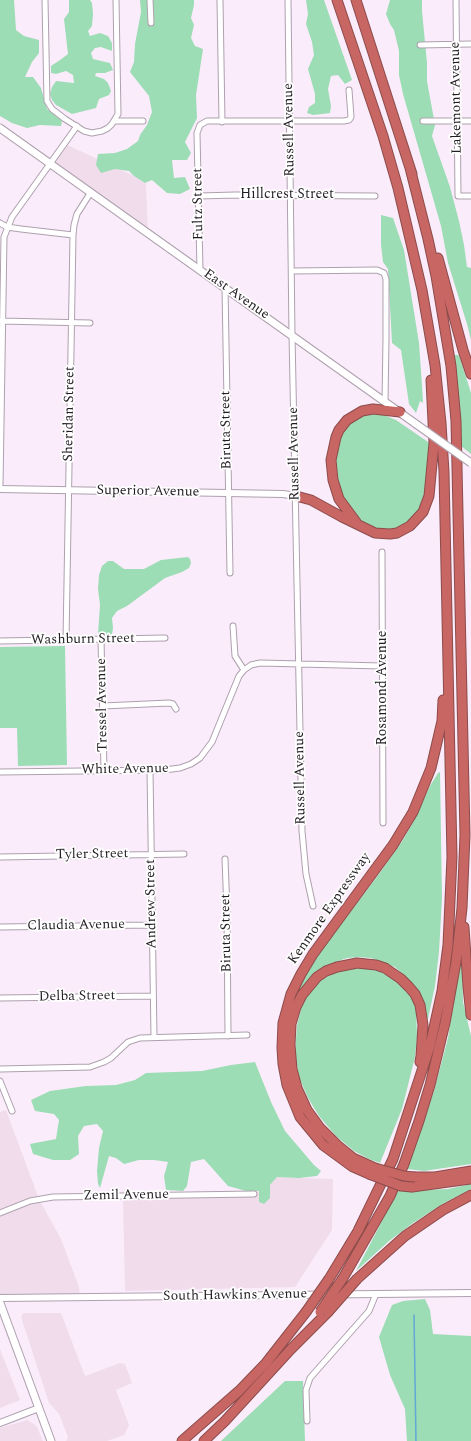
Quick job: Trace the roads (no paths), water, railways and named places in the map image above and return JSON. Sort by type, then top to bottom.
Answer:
[{"type":"highway","points":[[182,1441],[244,1386],[266,1363],[330,1279],[358,1231],[393,1159],[430,1046],[442,991],[448,945],[452,857],[443,466],[438,394],[428,323],[416,263],[398,188],[383,136],[337,0]]},
{"type":"highway","points":[[356,0],[437,252],[463,350],[471,374]]},
{"type":"highway","points":[[324,1312],[390,1196],[404,1164],[419,1121],[430,1085],[443,1030],[456,962],[462,908],[465,835],[456,421],[451,366],[436,276],[410,168]]},
{"type":"highway","points":[[296,496],[311,500],[368,531],[382,534],[397,533],[405,530],[420,516],[425,508],[429,496],[434,443],[428,323]]},
{"type":"highway","points":[[360,526],[349,514],[339,499],[332,480],[331,460],[336,437],[344,423],[358,412],[373,409],[400,412]]},
{"type":"highway","name":"Kenmore Expressway","points":[[372,1171],[353,1167],[323,1145],[300,1117],[287,1085],[283,1064],[283,1023],[291,994],[313,954],[393,845],[413,812],[431,768],[442,720],[447,659]]},
{"type":"highway","points":[[462,908],[471,1015]]},
{"type":"highway","points":[[401,1133],[421,1056],[423,1025],[420,1005],[415,994],[397,976],[385,968],[376,965],[357,963],[326,971],[310,984],[302,995],[296,1007],[291,1024],[290,1045],[292,1069],[299,1094],[307,1110],[320,1128],[353,1158],[372,1171],[401,1186],[412,1187],[471,1179]]},
{"type":"highway","points":[[372,1171],[415,1177],[435,1177],[471,1171]]},
{"type":"highway","points":[[204,1441],[230,1415],[324,1312],[383,1255],[410,1232],[443,1210],[471,1196]]},
{"type":"main road","name":"East Avenue","points":[[0,128],[471,463]]},
{"type":"main road","points":[[0,1303],[51,1441]]},
{"type":"street","points":[[45,0],[46,98],[52,109],[88,132],[99,132],[108,128],[118,114],[116,0]]},
{"type":"street","points":[[150,0],[151,23]]},
{"type":"street","points":[[220,0],[222,122],[349,120],[351,117],[349,90]]},
{"type":"street","name":"Russell Avenue","points":[[288,0],[292,335],[302,832],[306,874],[312,906]]},
{"type":"street","name":"Lakemont Avenue","points":[[456,0],[458,196],[471,196]]},
{"type":"street","points":[[420,45],[471,44]]},
{"type":"street","points":[[423,120],[471,121]]},
{"type":"street","points":[[114,121],[143,121]]},
{"type":"street","name":"Fultz Street","points":[[200,270],[197,130],[202,123],[207,121],[222,122]]},
{"type":"street","points":[[0,485],[4,237],[7,226],[12,217],[49,163],[77,126]]},
{"type":"street","name":"Sheridan Street","points":[[66,640],[73,235],[77,214],[91,192]]},
{"type":"street","name":"Hillcrest Street","points":[[198,196],[375,196]]},
{"type":"street","points":[[0,223],[7,226],[73,235]]},
{"type":"street","points":[[292,271],[383,271],[385,274],[386,402]]},
{"type":"street","name":"Biruta Street","points":[[225,287],[230,573]]},
{"type":"street","points":[[2,321],[90,323]]},
{"type":"street","name":"Superior Avenue","points":[[0,489],[283,494],[296,496]]},
{"type":"street","name":"Rosamond Avenue","points":[[382,552],[383,823]]},
{"type":"street","points":[[233,626],[235,656],[244,670],[251,665],[260,663],[382,666]]},
{"type":"street","name":"Washburn Street","points":[[0,641],[165,638]]},
{"type":"street","name":"Tressel Avenue","points":[[101,639],[104,770]]},
{"type":"street","name":"White Avenue","points":[[0,772],[150,770],[180,768],[191,764],[200,758],[212,742],[238,676],[244,670]]},
{"type":"street","points":[[103,706],[169,703],[174,704],[176,709]]},
{"type":"street","name":"Andrew Street","points":[[150,770],[154,1037]]},
{"type":"street","name":"Tyler Street","points":[[0,857],[184,854]]},
{"type":"street","name":"Biruta Street","points":[[225,859],[228,1036]]},
{"type":"street","name":"Claudia Avenue","points":[[0,927],[152,925]]},
{"type":"street","name":"Delba Street","points":[[0,998],[153,996]]},
{"type":"street","points":[[0,1069],[90,1067],[111,1058],[128,1042],[140,1038],[248,1035]]},
{"type":"street","points":[[0,1081],[12,1112]]},
{"type":"street","name":"Zemil Avenue","points":[[0,1213],[30,1201],[44,1198],[254,1194]]},
{"type":"street","name":"South Hawkins Avenue","points":[[0,1298],[471,1293]]},
{"type":"street","points":[[307,1421],[306,1390],[310,1378],[369,1311],[376,1294]]},
{"type":"street","points":[[0,1423],[39,1408]]},
{"type":"waterway","points":[[414,1315],[416,1441]]}]
